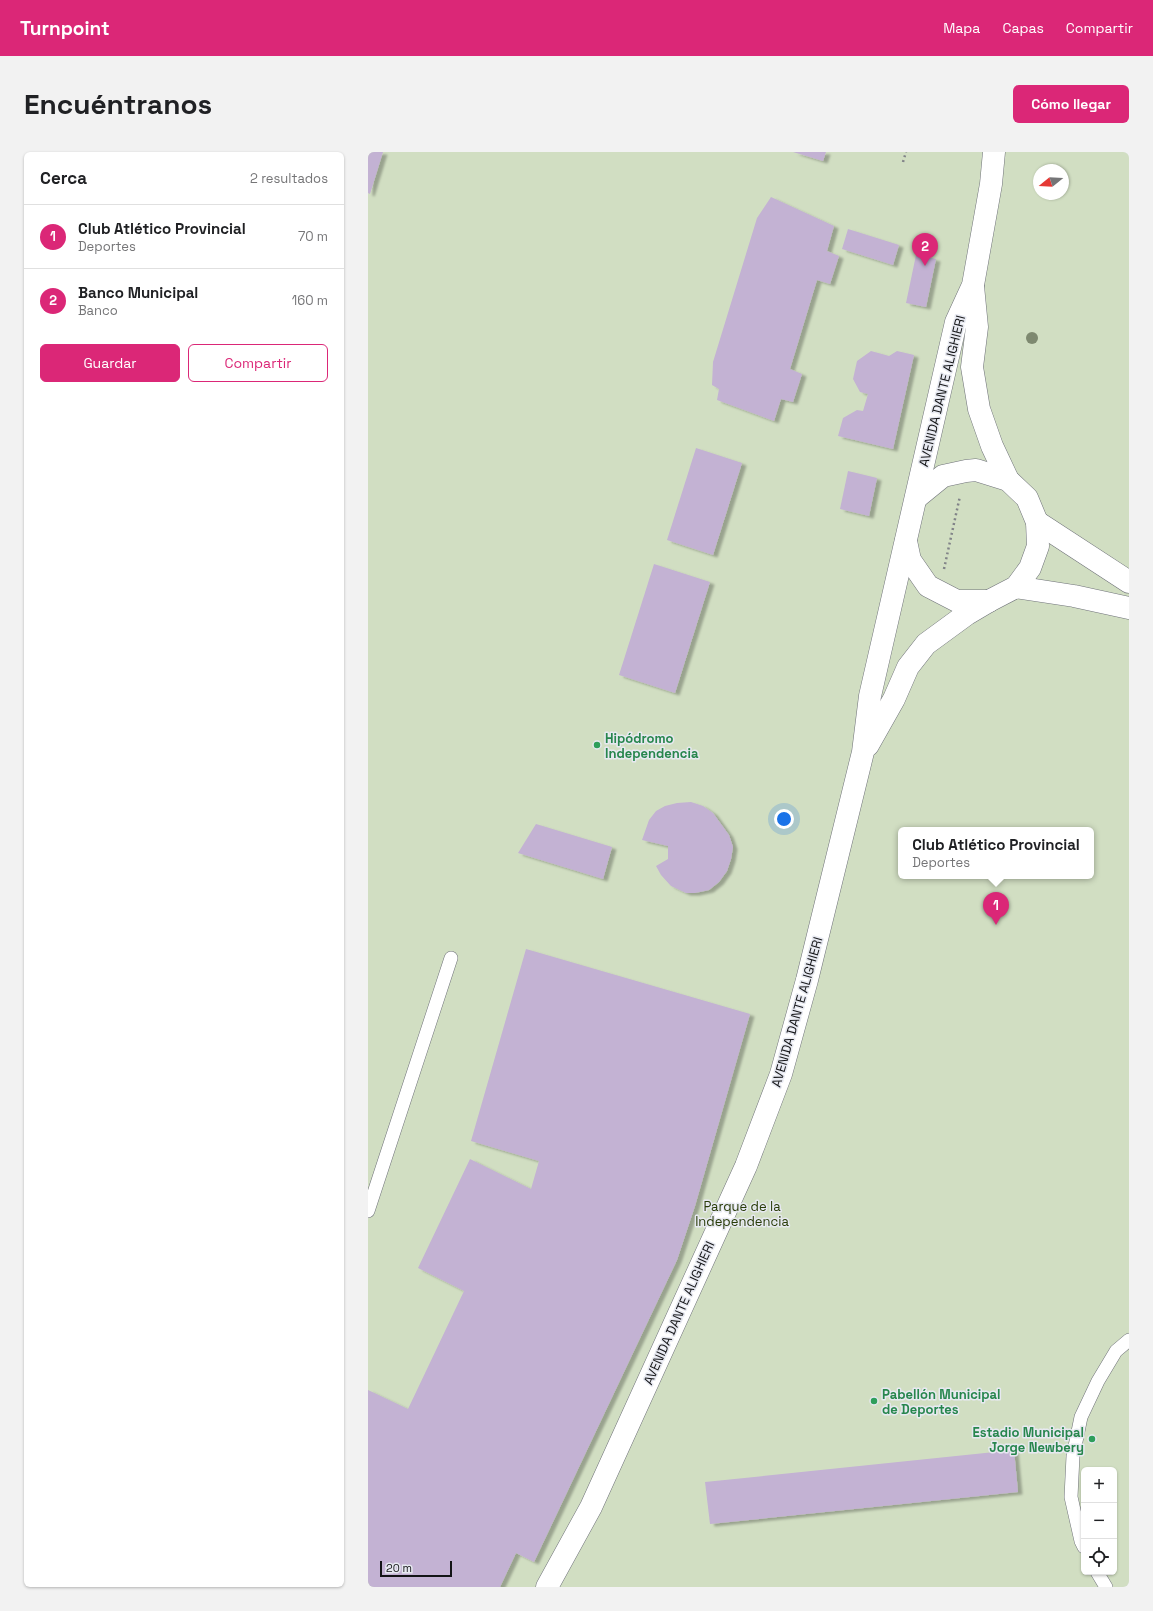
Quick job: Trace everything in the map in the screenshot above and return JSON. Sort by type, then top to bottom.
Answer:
[{"type":"street","name":"AVENIDA DANTE ALIGHIERI","points":[[916,498],[956,322],[973,285],[991,184],[994,152]]},
{"type":"street","name":"AVENIDA DANTE ALIGHIERI","points":[[973,285],[977,327],[972,368],[979,409],[992,446],[1008,480]]},
{"type":"street","points":[[976,470],[1008,480],[1027,498],[1037,522],[1038,546],[1030,568],[1016,587],[988,600],[957,601],[928,586],[910,560],[906,541],[916,498],[943,476],[976,470]]},
{"type":"street","points":[[1037,522],[1129,582]]},
{"type":"street","name":"AVENIDA DANTE ALIGHIERI","points":[[547,1587],[591,1507],[746,1166],[781,1074],[807,980],[863,752],[870,696],[906,541]]},
{"type":"street","points":[[1016,587],[1074,596],[1129,608]]},
{"type":"street","name":"AVENIDA DANTE ALIGHIERI","points":[[863,752],[894,699],[908,668],[926,644],[988,600]]},
{"type":"lane","points":[[368,1211],[451,958]]},
{"type":"lane","points":[[1081,1541],[1071,1497],[1073,1456],[1081,1417],[1098,1381],[1116,1351],[1129,1340]]},
{"type":"lane","points":[[1099,1575],[1106,1587]]},
{"type":"path","points":[[903,162],[906,152]]},
{"type":"path","points":[[943,574],[962,490]]},
{"type":"green space","name":"Parque de la Independencia","points":[[368,152],[1129,152],[1129,1587],[368,1587]]},
{"type":"building","points":[[368,152],[383,152],[370,194],[368,193]]},
{"type":"building","points":[[793,152],[826,152],[823,161]]},
{"type":"building","points":[[771,197],[834,226],[827,251],[839,256],[830,284],[817,280],[790,369],[802,374],[793,402],[781,399],[774,421],[717,400],[719,389],[712,385],[713,362],[757,218]]},
{"type":"building","points":[[848,229],[899,245],[893,265],[842,249]]},
{"type":"building","points":[[916,255],[936,259],[926,307],[906,303]]},
{"type":"building","points":[[871,351],[889,356],[897,351],[914,355],[893,449],[838,436],[843,418],[857,410],[863,411],[868,394],[860,392],[853,379],[857,361]]},
{"type":"building","points":[[696,448],[742,463],[713,555],[667,540]]},
{"type":"building","points":[[848,471],[877,478],[869,516],[840,509]]},
{"type":"building","points":[[654,564],[710,582],[675,693],[619,675]]},
{"type":"building","points":[[691,802],[703,806],[713,813],[729,835],[733,847],[727,871],[719,882],[709,890],[686,893],[671,886],[661,875],[656,866],[668,859],[668,846],[642,840],[649,820],[656,811],[665,806]]},
{"type":"building","points":[[536,824],[612,847],[603,879],[518,853]]},
{"type":"building","points":[[526,949],[750,1014],[695,1206],[677,1260],[534,1562],[516,1553],[500,1587],[368,1587],[368,1390],[408,1409],[464,1291],[418,1268],[470,1159],[531,1189],[539,1161],[471,1141]]},
{"type":"building","points":[[1014,1450],[1018,1492],[710,1524],[705,1482]]},
{"type":"place","name":"Banco Municipal","points":[[925,266]]},
{"type":"place","name":"Hipódromo Independencia","points":[[597,745]]},
{"type":"place","name":"Club Atlético Provincial","points":[[996,925]]},
{"type":"place","name":"Pabellón Municipal de Deportes","points":[[874,1401]]},
{"type":"place","name":"Estadio Municipal Jorge Newbery","points":[[1092,1439]]}]
